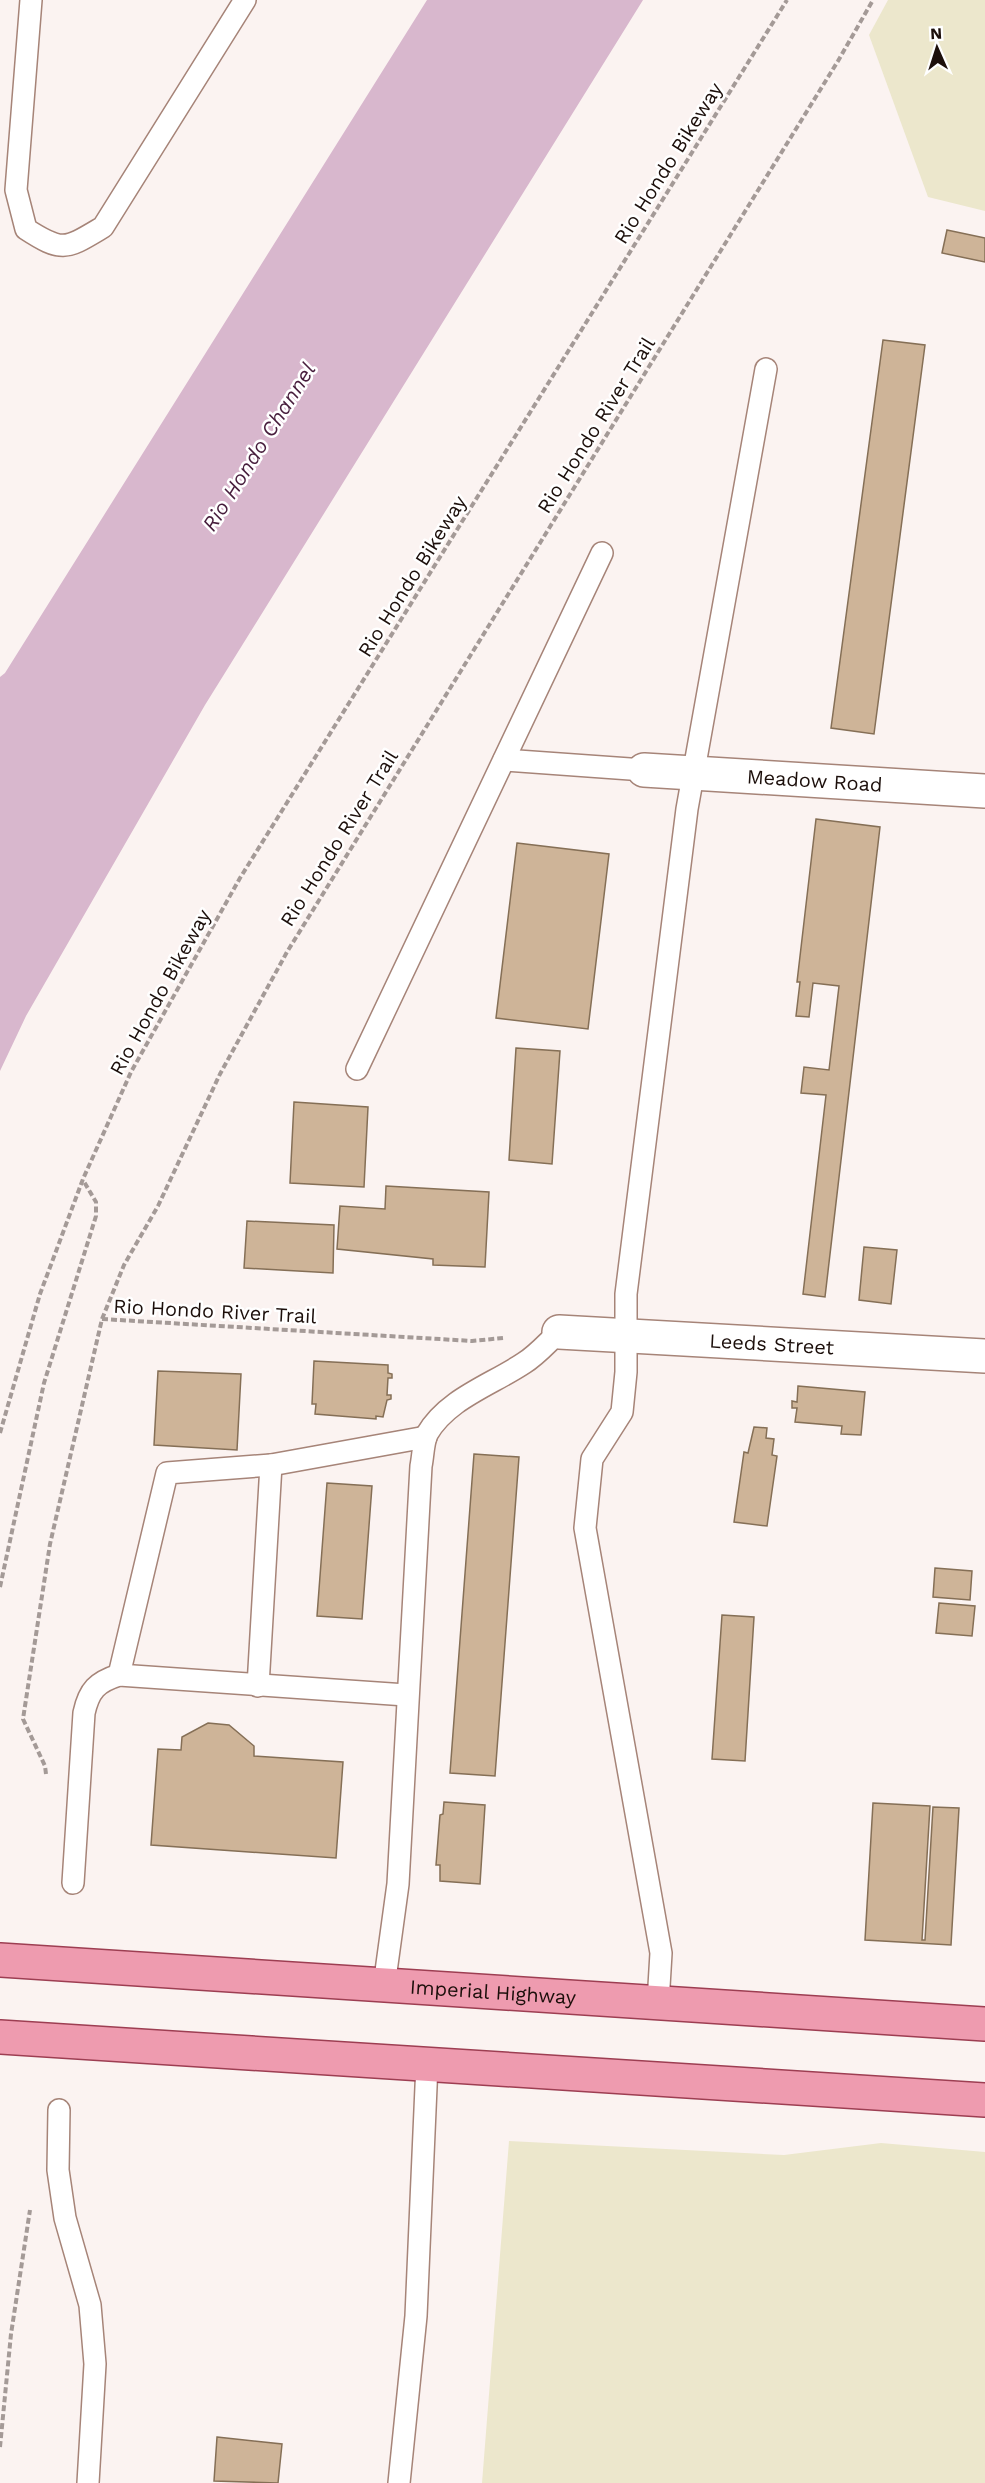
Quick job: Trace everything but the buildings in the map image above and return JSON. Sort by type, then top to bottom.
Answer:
[{"type":"main road","name":"Imperial Highway","points":[[0,1960],[985,2024]]},
{"type":"main road","points":[[0,2037],[985,2100]]},
{"type":"street","name":"Meadow Road","points":[[644,771],[985,791]]},
{"type":"street","name":"Leeds Street","points":[[559,1332],[985,1356]]},
{"type":"lane","points":[[31,0],[16,190],[26,229],[52,246],[76,243],[103,227],[245,0]]},
{"type":"lane","points":[[658,2003],[662,1953],[585,1528],[592,1459],[622,1412],[626,1294],[693,774],[766,369]]},
{"type":"lane","points":[[357,1070],[602,553]]},
{"type":"lane","points":[[504,760],[644,771]]},
{"type":"lane","points":[[384,1986],[398,1884],[406,1695],[421,1466],[426,1437],[442,1413],[464,1397],[480,1391],[527,1361],[559,1332]]},
{"type":"lane","points":[[119,1675],[168,1473],[271,1465],[426,1437]]},
{"type":"lane","points":[[258,1686],[271,1465]]},
{"type":"lane","points":[[74,1883],[84,1713],[88,1694],[100,1681],[119,1675],[406,1695]]},
{"type":"lane","points":[[399,2483],[416,2316],[427,2064]]},
{"type":"lane","points":[[59,2110],[58,2170],[65,2218],[90,2305],[95,2364],[88,2483]]},
{"type":"path","name":"Rio Hondo Bikeway","points":[[0,1433],[40,1294],[82,1179],[131,1072],[240,879],[787,0]]},
{"type":"path","name":"Rio Hondo River Trail","points":[[559,1332],[472,1341],[102,1319],[123,1265],[158,1206],[220,1074],[286,952],[832,71],[873,0]]},
{"type":"path","points":[[0,1587],[44,1383],[96,1216],[96,1202],[82,1179]]},
{"type":"path","points":[[46,1777],[45,1766],[23,1719],[50,1544],[102,1319]]},
{"type":"path","points":[[0,2447],[11,2334],[30,2204]]},
{"type":"shaded area","points":[[888,0],[985,0],[985,211],[928,197],[869,35]]},
{"type":"shaded area","points":[[509,2141],[784,2155],[881,2143],[985,2152],[985,2483],[482,2483]]},
{"type":"water","name":"Rio Hondo Channel","points":[[427,0],[643,0],[205,705],[26,1016],[0,1071],[0,677],[5,673]]}]
